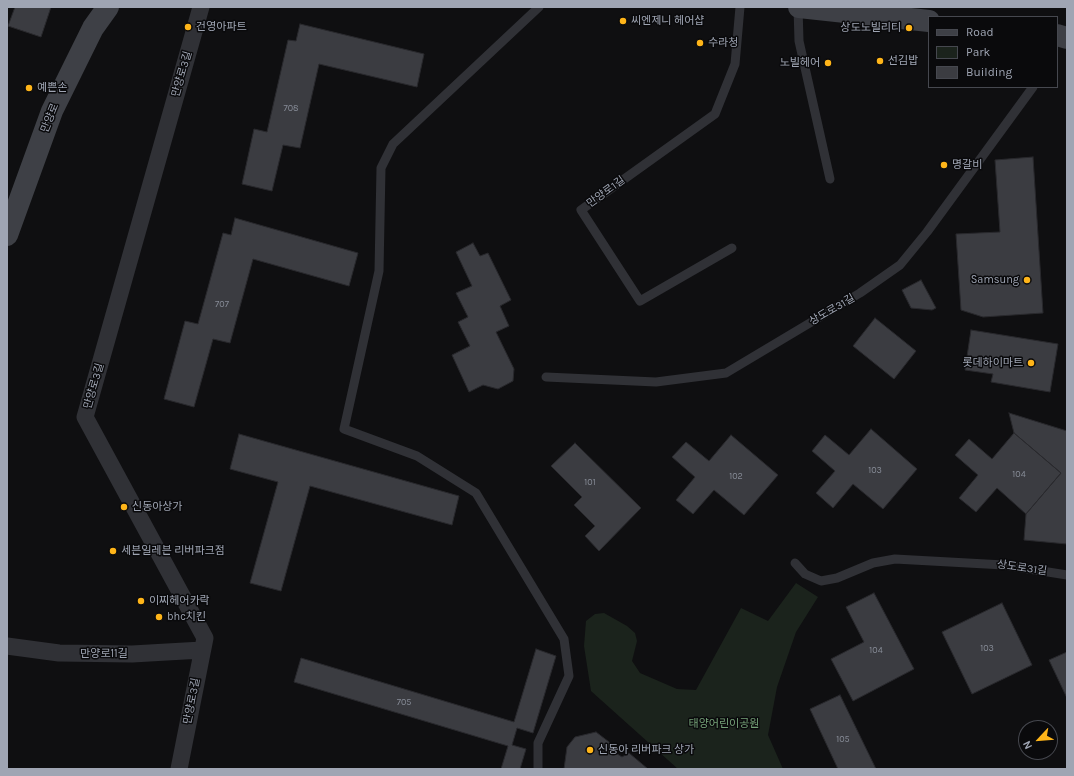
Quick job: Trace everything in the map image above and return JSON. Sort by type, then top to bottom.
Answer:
[{"type":"street","name":"만양로","points":[[7,235],[52,111],[93,28],[108,7]]},
{"type":"street","name":"만양로3길","points":[[178,769],[205,638],[85,417],[201,7]]},
{"type":"street","points":[[798,7],[853,10],[928,21]]},
{"type":"street","name":"만양로11길","points":[[7,646],[59,653],[132,654],[202,650]]},
{"type":"lane","points":[[538,769],[538,743],[569,676],[564,638],[476,493],[417,456],[344,429],[379,271],[381,168],[393,144],[539,7]]},
{"type":"lane","name":"만양로1길","points":[[732,248],[640,301],[581,210],[715,114],[735,64],[740,7]]},
{"type":"lane","points":[[798,7],[799,41],[830,179]]},
{"type":"lane","name":"상도로31길","points":[[546,377],[656,382],[726,373],[860,293],[900,264],[927,232],[1032,88]]},
{"type":"lane","name":"상도로31길","points":[[795,563],[806,574],[820,581],[837,578],[874,563],[895,559],[1004,565],[1067,575]]},
{"type":"green space","name":"태양어린이공원","points":[[796,583],[818,597],[796,632],[777,687],[768,735],[783,769],[678,769],[591,691],[584,646],[586,621],[595,614],[604,613],[627,626],[635,633],[637,641],[632,661],[640,673],[677,689],[696,690],[741,608],[768,621]]},
{"type":"building","points":[[15,7],[51,7],[41,37],[8,26]]},
{"type":"building","points":[[300,24],[424,54],[417,87],[319,64],[300,148],[283,145],[272,191],[242,184],[254,129],[267,132],[288,40],[296,41]]},
{"type":"building","points":[[1033,157],[1043,313],[983,317],[961,310],[956,234],[1000,232],[995,160]]},
{"type":"building","points":[[235,218],[358,253],[349,286],[253,259],[230,343],[213,339],[194,407],[164,399],[185,321],[198,324],[223,233],[231,235]]},
{"type":"building","points":[[473,243],[480,256],[488,253],[511,300],[500,306],[509,326],[496,332],[514,369],[513,381],[498,389],[483,385],[469,392],[452,355],[470,346],[458,322],[468,317],[456,293],[472,286],[456,252]]},
{"type":"building","points":[[921,280],[936,308],[932,310],[911,308],[902,290]]},
{"type":"building","points":[[875,318],[916,351],[894,379],[853,346]]},
{"type":"building","points":[[971,330],[1058,344],[1050,392],[991,382],[993,374],[965,370]]},
{"type":"building","points":[[1009,413],[1067,431],[1067,544],[1024,540],[1026,514],[1061,473],[1014,433]]},
{"type":"building","points":[[871,429],[917,469],[883,509],[853,484],[833,508],[816,493],[835,471],[812,451],[825,435],[849,455]]},
{"type":"building","points":[[1014,433],[1061,473],[1026,514],[997,488],[976,512],[959,498],[978,475],[955,455],[969,439],[992,459]]},
{"type":"building","points":[[239,434],[459,496],[452,525],[310,486],[281,591],[250,583],[278,482],[230,469]]},
{"type":"building","points":[[731,435],[778,475],[744,515],[714,490],[693,514],[676,500],[695,477],[672,457],[686,442],[709,461]]},
{"type":"building","points":[[575,443],[641,508],[599,551],[585,536],[595,526],[574,505],[582,497],[551,466]]},
{"type":"building","points":[[874,593],[914,669],[853,701],[831,659],[864,642],[846,607]]},
{"type":"building","points":[[1002,603],[1032,665],[972,694],[942,632]]},
{"type":"building","points":[[536,649],[556,656],[533,733],[517,728],[512,745],[526,749],[520,769],[501,769],[508,746],[294,682],[301,658],[514,722]]},
{"type":"building","points":[[1067,652],[1067,698],[1049,660]]},
{"type":"building","points":[[840,695],[876,769],[838,769],[810,709]]},
{"type":"building","name":"신동아 리버파크 상가","points":[[596,732],[609,742],[614,752],[622,757],[629,753],[648,769],[564,769],[567,747],[575,737]]},
{"type":"place","name":"씨엔제니 헤어샵","points":[[623,21]]},
{"type":"place","name":"건영아파트","points":[[188,27]]},
{"type":"place","name":"상도노빌리티","points":[[909,28]]},
{"type":"place","name":"수라청","points":[[700,43]]},
{"type":"place","name":"선김밥","points":[[880,61]]},
{"type":"place","name":"노빌헤어","points":[[828,63]]},
{"type":"place","name":"예쁜손","points":[[29,88]]},
{"type":"place","name":"명갈비","points":[[944,165]]},
{"type":"place","name":"Samsung","points":[[1027,280]]},
{"type":"place","name":"롯데하이마트","points":[[1031,363]]},
{"type":"place","name":"신동아상가","points":[[124,507]]},
{"type":"place","name":"세븐일레븐 리버파크점","points":[[113,551]]},
{"type":"place","name":"이찌헤어카락","points":[[141,601]]},
{"type":"place","name":"bhc치킨","points":[[159,617]]},
{"type":"place","name":"신동아 리버파크 상가","points":[[590,750]]}]
